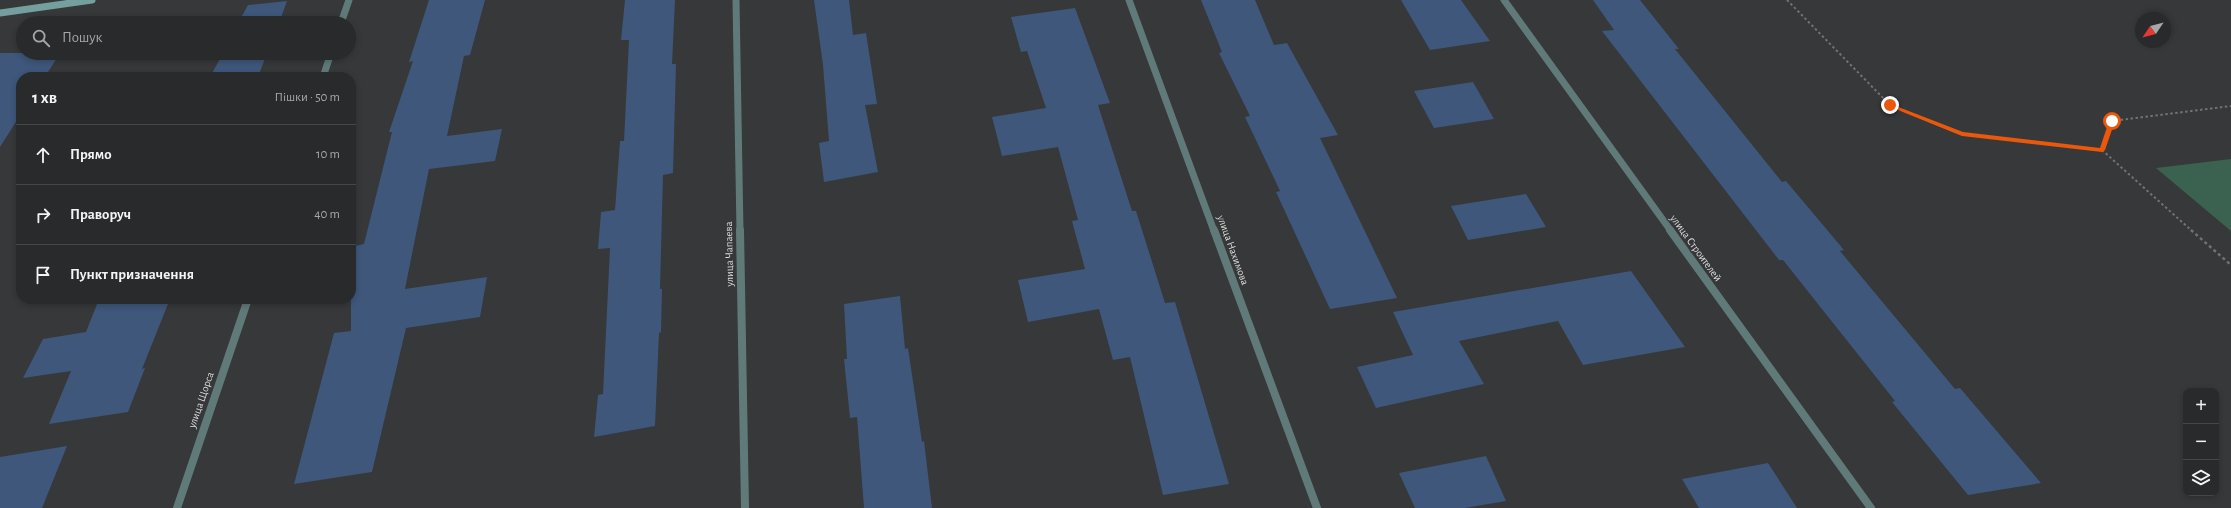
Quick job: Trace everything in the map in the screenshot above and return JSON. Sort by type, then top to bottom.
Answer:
[{"type":"main road","points":[[0,13],[92,0]]},
{"type":"street","points":[[343,16],[349,0]]},
{"type":"street","name":"улица Чапаева","points":[[736,0],[745,508]]},
{"type":"street","name":"улица Нахимова","points":[[1129,0],[1317,508]]},
{"type":"street","name":"улица Строителей","points":[[1504,0],[1871,508]]},
{"type":"street","points":[[325,72],[329,60]]},
{"type":"street","name":"улица Щорса","points":[[177,508],[246,304]]},
{"type":"path","points":[[1787,0],[1890,105],[1962,134],[2102,150],[2231,265]]},
{"type":"path","points":[[2102,150],[2112,121],[2231,106]]},
{"type":"green space","points":[[2231,159],[2231,231],[2156,168]]},
{"type":"building","points":[[429,0],[485,0],[470,55],[464,56],[447,136],[502,129],[495,161],[429,169],[405,289],[487,277],[480,317],[406,328],[372,472],[294,484],[334,333],[351,331],[351,304],[356,304],[356,246],[364,244],[392,132],[389,132],[413,61],[409,62]]},
{"type":"building","points":[[625,0],[675,0],[672,64],[676,64],[673,173],[663,175],[660,289],[662,289],[661,332],[659,333],[655,426],[594,437],[598,395],[603,394],[610,248],[598,249],[601,212],[615,210],[620,141],[624,141],[629,40],[621,40]]},
{"type":"building","points":[[814,0],[849,0],[853,35],[866,33],[877,104],[865,105],[878,172],[824,182],[819,143],[829,141],[823,65]]},
{"type":"building","points":[[1201,0],[1255,0],[1274,45],[1287,43],[1338,135],[1320,138],[1397,298],[1330,309],[1276,192],[1280,191],[1245,117],[1250,116],[1219,53],[1222,52]]},
{"type":"building","points":[[1401,0],[1461,0],[1490,41],[1430,50]]},
{"type":"building","points":[[1593,0],[1640,0],[1679,49],[1675,49],[1782,182],[1786,181],[1844,250],[1840,251],[1955,389],[1960,388],[2041,483],[1968,495],[1892,402],[1895,401],[1783,260],[1779,260],[1602,31],[1614,30]]},
{"type":"building","points":[[287,1],[282,16],[242,16],[248,5]]},
{"type":"building","points":[[1075,8],[1110,103],[1098,105],[1132,211],[1136,211],[1165,303],[1175,302],[1229,484],[1163,495],[1130,357],[1113,360],[1099,309],[1028,322],[1018,280],[1085,269],[1072,221],[1078,220],[1058,147],[1002,156],[992,117],[1046,108],[1027,51],[1021,52],[1011,17]]},
{"type":"building","points":[[0,53],[16,53],[16,60],[56,60],[48,72],[16,72],[16,122],[0,147]]},
{"type":"building","points":[[219,60],[264,60],[260,72],[213,72]]},
{"type":"building","points":[[1473,82],[1494,119],[1434,128],[1414,91]]},
{"type":"building","points":[[1526,194],[1546,227],[1468,240],[1451,206]]},
{"type":"building","points":[[1631,271],[1685,347],[1583,365],[1558,321],[1459,341],[1484,384],[1376,408],[1357,367],[1413,355],[1393,312]]},
{"type":"building","points":[[900,296],[905,349],[908,348],[922,442],[924,441],[932,508],[864,508],[857,417],[850,418],[844,359],[847,359],[844,304]]},
{"type":"building","points":[[97,304],[168,304],[142,369],[145,368],[128,412],[49,424],[71,371],[23,378],[43,339],[86,332]]},
{"type":"building","points":[[67,446],[42,508],[0,508],[0,457]]},
{"type":"building","points":[[1486,456],[1506,501],[1465,508],[1415,508],[1399,473]]},
{"type":"building","points":[[1768,463],[1797,508],[1699,508],[1682,479]]},
{"type":"route","points":[[1890,105],[1962,134],[2102,150],[2112,121]]}]
